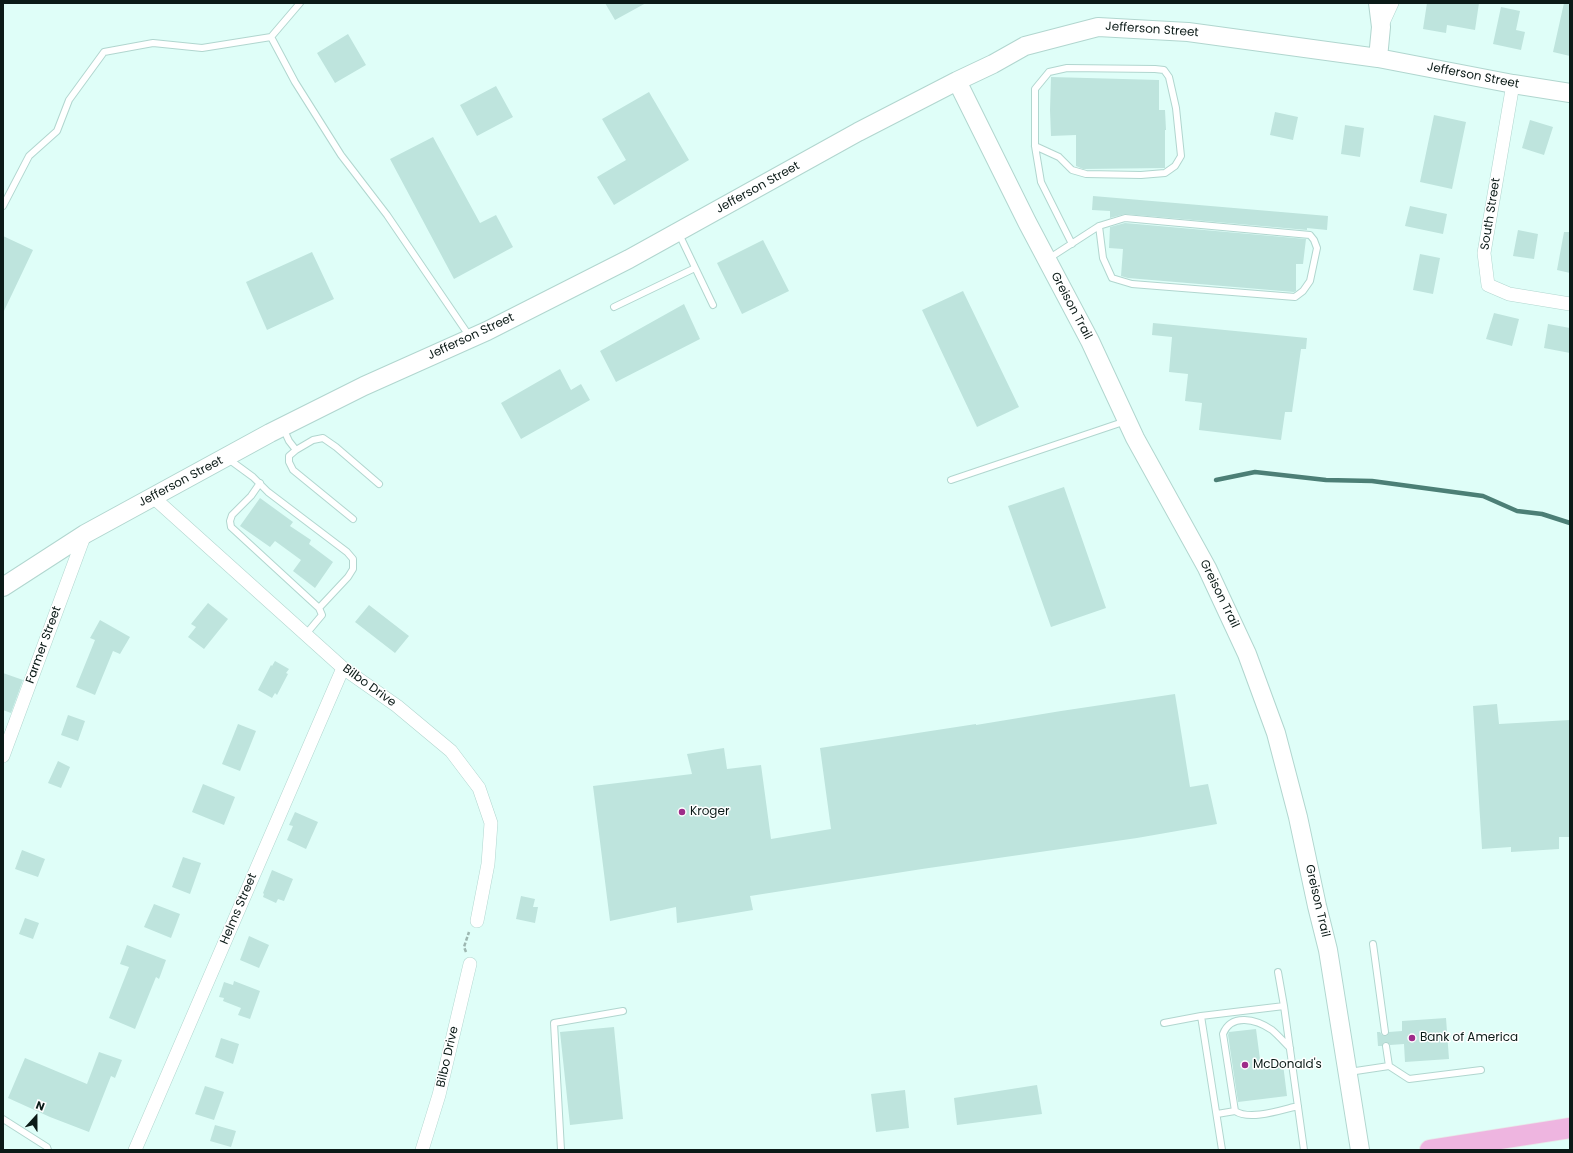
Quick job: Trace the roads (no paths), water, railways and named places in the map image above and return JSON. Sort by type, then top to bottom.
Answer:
[{"type":"main road","points":[[1430,1150],[1570,1128]]},
{"type":"street","points":[[1378,3],[1381,27],[1378,58]]},
{"type":"street","points":[[1381,27],[1392,3]]},
{"type":"street","name":"Jefferson Street","points":[[4,583],[85,534],[282,426],[364,386],[471,338],[630,260],[858,132],[993,64],[1025,46],[1098,27],[1188,32],[1378,58],[1513,84],[1570,93]]},
{"type":"street","name":"Greison Trail","points":[[957,81],[1047,260],[1090,341],[1127,421],[1207,568],[1247,654],[1276,733],[1298,817],[1328,950],[1360,1150]]},
{"type":"street","name":"South Street","points":[[1513,84],[1484,253],[1488,285],[1509,294],[1570,304]]},
{"type":"street","name":"Bilbo Drive","points":[[153,497],[343,668],[396,706],[451,751],[479,788],[491,823],[488,864],[477,921]]},
{"type":"street","name":"Farmer Street","points":[[3,756],[85,534]]},
{"type":"street","name":"Helms Street","points":[[135,1150],[343,668]]},
{"type":"street","name":"Bilbo Drive","points":[[422,1150],[439,1095],[470,964]]},
{"type":"lane","points":[[3,206],[29,156],[56,131],[69,100],[104,52],[153,43],[202,48],[271,37],[300,3]]},
{"type":"lane","points":[[271,37],[295,82],[341,155],[387,214],[471,338]]},
{"type":"lane","points":[[1035,146],[1059,157],[1072,170],[1086,174],[1141,175],[1165,173],[1175,166],[1181,156],[1176,108],[1169,77],[1164,70],[1155,69],[1067,68],[1049,72],[1034,89],[1035,146],[1041,182],[1072,244]]},
{"type":"lane","points":[[1047,260],[1099,226],[1125,218],[1310,235],[1317,248],[1310,281],[1303,291],[1295,297],[1132,284],[1112,278],[1103,258],[1099,226]]},
{"type":"lane","points":[[678,232],[713,305]]},
{"type":"lane","points":[[614,308],[695,268]]},
{"type":"lane","points":[[951,480],[1127,421]]},
{"type":"lane","points":[[282,426],[289,441],[296,450]]},
{"type":"lane","points":[[353,519],[293,470],[289,462],[289,456],[313,440],[323,438],[336,447],[379,484]]},
{"type":"lane","points":[[226,457],[260,483],[268,492],[347,552],[353,559],[353,569],[348,577],[319,608]]},
{"type":"lane","points":[[260,483],[232,515],[230,521],[231,526],[319,608],[322,615],[306,634]]},
{"type":"lane","points":[[1373,944],[1385,1032]]},
{"type":"lane","points":[[1278,972],[1304,1150]]},
{"type":"lane","points":[[1164,1023],[1202,1016],[1284,1006]]},
{"type":"lane","points":[[561,1150],[554,1022],[623,1011]]},
{"type":"lane","points":[[1202,1016],[1222,1150]]},
{"type":"lane","points":[[1235,1111],[1224,1045],[1223,1034],[1225,1028],[1230,1023],[1238,1020],[1257,1022],[1272,1030],[1290,1048]]},
{"type":"lane","points":[[1386,1046],[1389,1066]]},
{"type":"lane","points":[[1348,1073],[1389,1066],[1409,1079],[1481,1070]]},
{"type":"lane","points":[[1217,1114],[1235,1111],[1241,1115],[1254,1115],[1298,1106]]},
{"type":"lane","points":[[3,1119],[47,1147],[48,1150]]},
{"type":"waterway","points":[[1216,480],[1255,472],[1326,480],[1372,481],[1483,496],[1517,511],[1542,514],[1570,523]]},
{"type":"place","name":"Kroger","points":[[682,812]]},
{"type":"place","name":"Bank of America","points":[[1412,1038]]},
{"type":"place","name":"McDonald's","points":[[1245,1065]]}]
